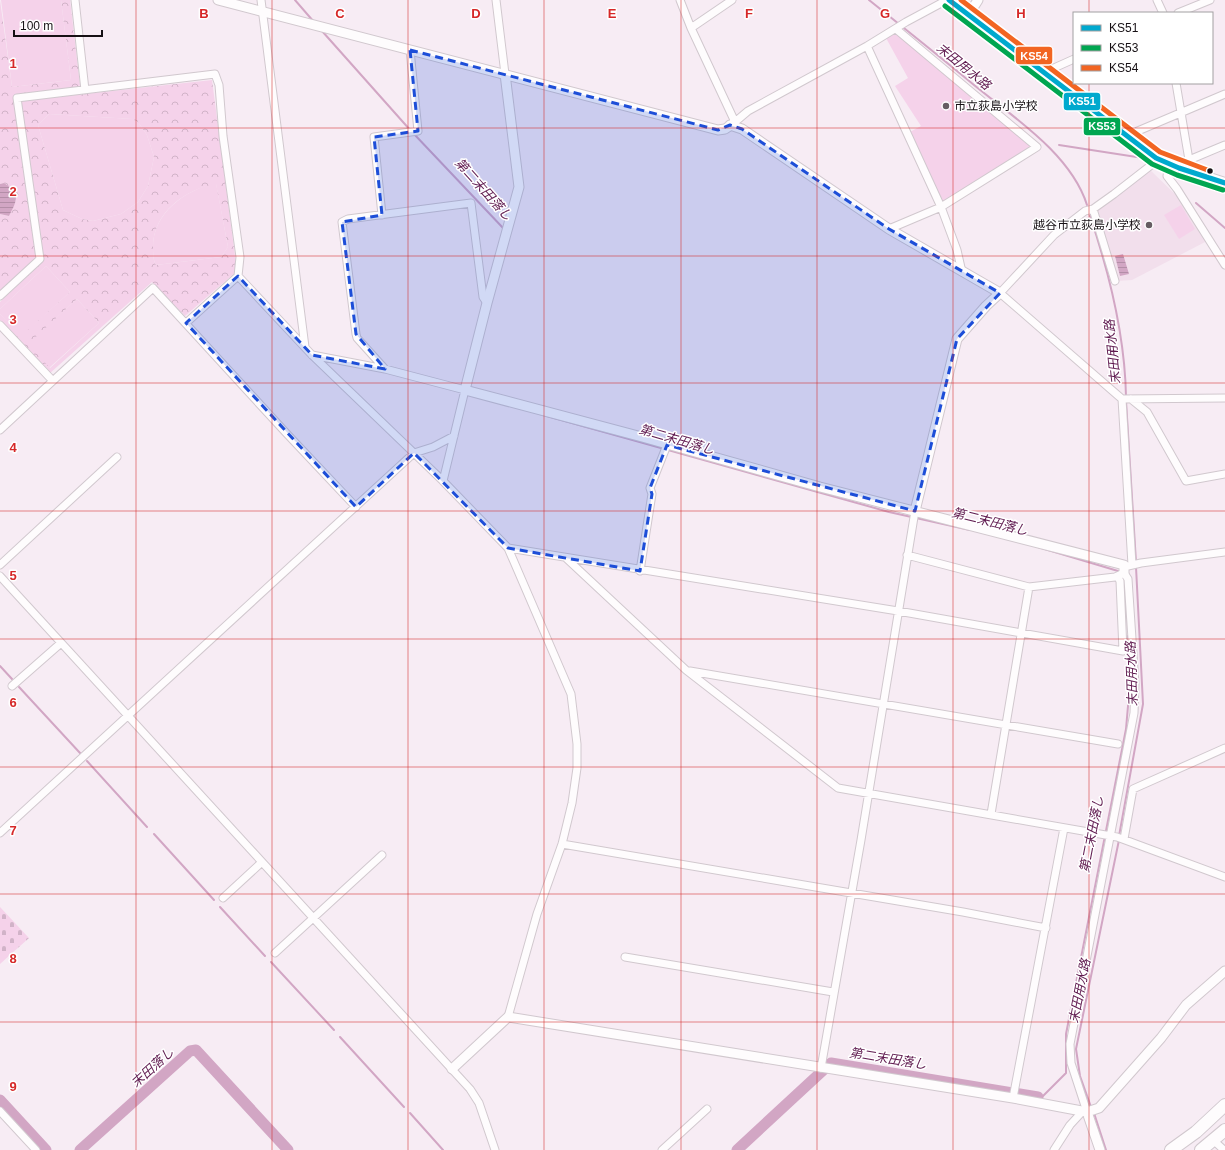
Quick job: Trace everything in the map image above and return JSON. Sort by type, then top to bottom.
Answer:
[{"type":"highway","points":[[1171,1150],[1196,1132],[1225,1105]]},
{"type":"highway","points":[[1201,1150],[1225,1130]]},
{"type":"main road","points":[[948,0],[970,14],[1156,158],[1174,166],[1225,183]]},
{"type":"street","points":[[75,0],[85,90]]},
{"type":"street","points":[[218,0],[718,130],[725,129],[748,111],[948,0]]},
{"type":"street","points":[[262,0],[262,11],[305,347]]},
{"type":"street","points":[[443,481],[487,303],[519,187],[496,0]]},
{"type":"street","points":[[680,0],[733,124],[889,229],[1000,293],[1122,399],[1225,398]]},
{"type":"street","points":[[691,28],[732,0]]},
{"type":"street","points":[[970,14],[978,0]]},
{"type":"street","points":[[1157,0],[1162,12]]},
{"type":"street","points":[[1180,12],[1210,0]]},
{"type":"street","points":[[889,229],[941,207],[1037,147],[896,29]]},
{"type":"street","points":[[867,46],[941,207],[957,250],[962,272]]},
{"type":"street","points":[[382,215],[374,137],[418,131],[410,50]]},
{"type":"street","points":[[1045,72],[1073,59]]},
{"type":"street","points":[[0,296],[40,259],[17,98],[216,74],[219,85],[223,136],[240,257],[238,276],[186,323]]},
{"type":"street","points":[[1176,84],[1189,160]]},
{"type":"street","points":[[1126,136],[1181,111],[1225,94]]},
{"type":"street","points":[[1225,145],[1174,166],[1167,176],[1177,189],[1225,265]]},
{"type":"street","points":[[821,1068],[915,511],[957,339],[986,306],[1054,235],[1085,211],[1093,209],[1150,166],[1156,158]]},
{"type":"street","points":[[385,369],[357,338],[342,222],[348,219],[471,203],[483,297],[487,303]]},
{"type":"street","points":[[1093,209],[1097,217],[1114,281]]},
{"type":"street","points":[[238,276],[312,355],[443,481],[508,548],[571,694],[577,744],[577,768],[572,803],[562,844],[538,914],[508,1017],[452,1069]]},
{"type":"street","points":[[0,430],[50,385],[52,380],[153,288],[356,507]]},
{"type":"street","points":[[0,325],[52,380]]},
{"type":"street","points":[[312,355],[385,369],[465,390],[915,511],[1124,570]]},
{"type":"street","points":[[508,548],[640,571],[898,611],[1123,651],[1120,581],[1124,570],[1122,399]]},
{"type":"street","points":[[1131,399],[1147,412],[1186,482],[1225,474]]},
{"type":"street","points":[[0,833],[414,453],[433,447],[454,436]]},
{"type":"street","points":[[640,571],[652,494],[650,488],[667,445]]},
{"type":"street","points":[[0,565],[118,457]]},
{"type":"street","points":[[907,555],[1029,587],[1225,552]]},
{"type":"street","points":[[566,558],[686,670],[838,788],[1124,838],[1225,877]]},
{"type":"street","points":[[1100,1150],[1085,1112],[1071,1063],[1070,1044],[1134,713],[1135,684],[1128,579],[1124,570]]},
{"type":"street","points":[[0,576],[452,1069],[475,1096],[495,1150]]},
{"type":"street","points":[[991,814],[1029,587]]},
{"type":"street","points":[[12,686],[61,643]]},
{"type":"street","points":[[686,670],[1118,744]]},
{"type":"street","points":[[1124,838],[1133,789],[1225,748]]},
{"type":"street","points":[[1013,1098],[1064,828]]},
{"type":"street","points":[[562,844],[1046,928]]},
{"type":"street","points":[[275,953],[382,855]]},
{"type":"street","points":[[223,898],[262,862]]},
{"type":"street","points":[[625,957],[833,992]]},
{"type":"street","points":[[1054,1150],[1070,1125],[1085,1112],[1098,1108],[1161,1038],[1186,1005],[1225,971]]},
{"type":"street","points":[[508,1017],[1013,1098],[1085,1112]]},
{"type":"street","points":[[662,1150],[707,1109]]},
{"type":"street","points":[[0,1111],[36,1150]]},
{"type":"street","points":[[1213,1140],[1224,1150]]},
{"type":"highlighted area","points":[[410,50],[718,130],[730,125],[742,129],[889,229],[1000,293],[957,339],[915,511],[667,445],[650,488],[652,494],[640,571],[508,548],[414,453],[356,507],[186,323],[238,276],[312,355],[385,369],[356,334],[342,222],[382,215],[374,137],[418,131]]},
{"type":"shaded area","name":"越谷市立荻島小学校","points":[[1149,169],[1181,200],[1207,241],[1132,280],[1117,281],[1097,210]]},
{"type":"shaded area","points":[[4,183],[13,191],[16,198],[9,216],[0,214],[0,184]]},
{"type":"shaded area","points":[[1123,254],[1129,274],[1120,276],[1115,256]]},
{"type":"green space","points":[[0,0],[12,87],[71,80],[61,0],[70,0],[80,85],[77,89],[13,96],[36,259],[0,293],[0,214],[9,216],[16,200],[4,183],[0,184]]},
{"type":"green space","points":[[1,0],[61,0],[71,80],[12,87]]},
{"type":"green space","name":"市立荻島小学校","points":[[896,33],[1032,147],[943,204],[910,132],[921,126],[895,86],[908,78],[886,38]]},
{"type":"green space","points":[[212,80],[237,271],[185,316],[152,282],[49,374],[0,320],[0,314],[21,336],[70,292],[46,266],[0,309],[0,302],[44,259],[21,101]],"holes":[[[49,114],[132,119],[138,122],[147,135],[154,157],[148,186],[138,202],[121,214],[93,221],[82,219],[63,210],[38,125]],[[216,184],[228,247],[221,257],[156,265],[153,247],[154,235],[158,224],[165,213],[182,197],[204,187]],[[77,299],[99,323],[50,368],[28,344]]]},
{"type":"green space","points":[[49,114],[133,119],[138,122],[147,135],[154,157],[148,186],[138,202],[121,214],[93,221],[82,219],[63,210],[38,125]]},
{"type":"green space","points":[[216,183],[228,247],[221,257],[156,265],[153,254],[154,235],[158,224],[165,214],[182,197],[204,186]]},
{"type":"green space","points":[[1181,205],[1195,229],[1179,239],[1164,215]]},
{"type":"green space","points":[[46,266],[70,292],[21,337],[0,314],[0,309]]},
{"type":"green space","points":[[77,299],[99,323],[49,368],[27,344]]},
{"type":"green space","points":[[0,907],[29,938],[0,964]]},
{"type":"waterway","name":"第二末田落し","points":[[295,0],[314,22]]},
{"type":"waterway","name":"末田用水路","points":[[869,0],[1039,138],[1068,169],[1079,187],[1087,205]]},
{"type":"waterway","name":"第二末田落し","points":[[322,31],[411,131]]},
{"type":"waterway","name":"第二末田落し","points":[[414,134],[504,229]]},
{"type":"waterway","points":[[1059,145],[1143,158]]},
{"type":"waterway","points":[[1196,203],[1225,228]]},
{"type":"waterway","name":"末田用水路","points":[[1090,216],[1104,260],[1115,305],[1123,351],[1126,397]]},
{"type":"waterway","name":"末田用水路","points":[[1126,401],[1136,562]]},
{"type":"waterway","name":"第二末田落し","points":[[547,416],[889,512],[970,530]]},
{"type":"waterway","name":"第二末田落し","points":[[1038,547],[1118,571],[1121,574]]},
{"type":"waterway","name":"末田用水路","points":[[1119,836],[1143,704],[1136,567]]},
{"type":"waterway","name":"第二末田落し","points":[[1038,1097],[1043,1096],[1066,1073],[1066,1034],[1126,729],[1130,683],[1128,636]]},
{"type":"waterway","points":[[0,666],[12,679]]},
{"type":"waterway","points":[[19,687],[80,753]]},
{"type":"waterway","points":[[87,761],[147,827]]},
{"type":"waterway","points":[[154,834],[214,900]]},
{"type":"waterway","name":"末田用水路","points":[[1091,1107],[1080,1076],[1076,1049],[1119,840]]},
{"type":"waterway","points":[[220,907],[265,956]]},
{"type":"waterway","points":[[271,962],[334,1030]]},
{"type":"waterway","points":[[340,1037],[404,1107]]},
{"type":"waterway","name":"末田落し","points":[[80,1150],[190,1051],[196,1050],[288,1150]]},
{"type":"waterway","name":"第二末田落し","points":[[737,1150],[831,1063],[1038,1097]]},
{"type":"waterway","name":"末田落し","points":[[0,1100],[46,1150]]},
{"type":"waterway","points":[[410,1113],[443,1150]]},
{"type":"waterway","name":"末田用水路","points":[[1094,1113],[1106,1150]]},
{"type":"transit line","name":"KS51","points":[[949,0],[1156,158],[1179,168],[1225,183]]},
{"type":"transit line","name":"KS54","points":[[961,0],[1160,152],[1210,171]]},
{"type":"transit line","name":"KS53","points":[[945,6],[1152,164],[1177,175],[1223,190]]},
{"type":"place","name":"市立荻島小学校","points":[[946,106]]},
{"type":"place","name":"越谷市立荻島小学校","points":[[1149,225]]}]
